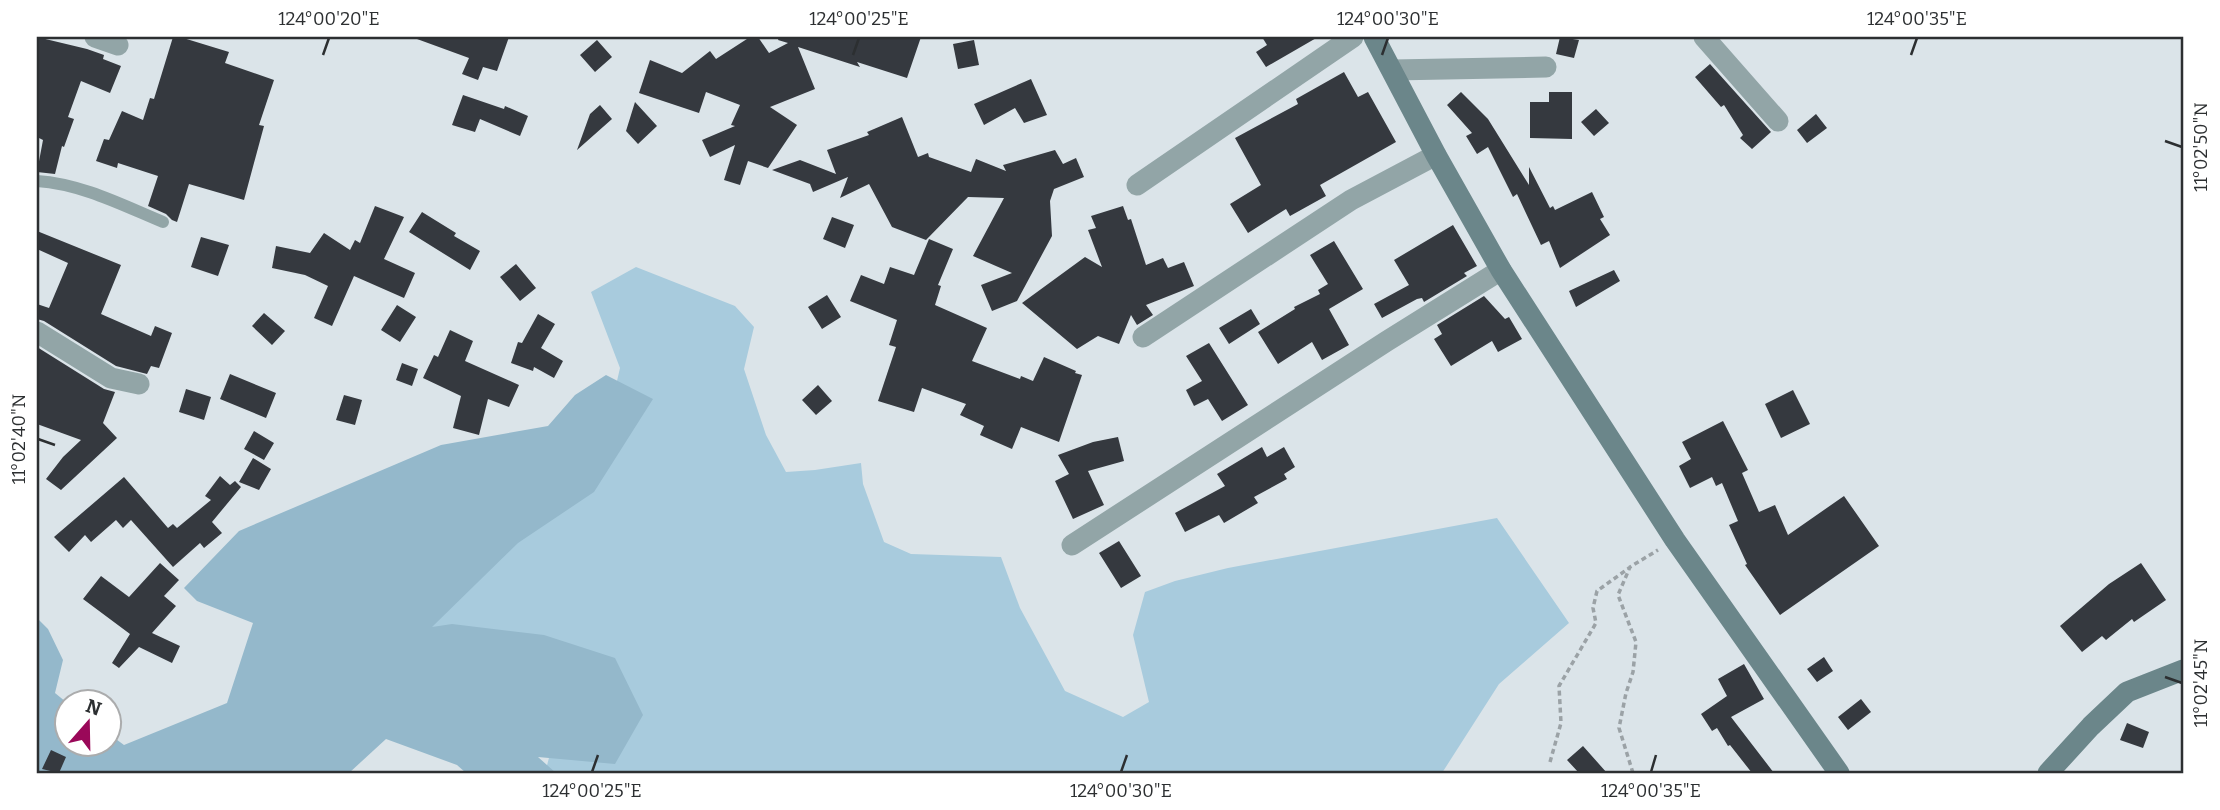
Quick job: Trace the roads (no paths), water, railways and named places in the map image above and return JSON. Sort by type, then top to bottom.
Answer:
[{"type":"street","points":[[95,37],[118,45]]},
{"type":"street","points":[[1136,185],[1353,37]]},
{"type":"street","points":[[1374,37],[1501,270],[1675,540],[1839,773]]},
{"type":"street","points":[[1704,37],[1778,121]]},
{"type":"street","points":[[1393,70],[1546,66]]},
{"type":"street","points":[[1143,337],[1351,200],[1436,155]]},
{"type":"street","points":[[1072,545],[1501,270]]},
{"type":"street","points":[[37,332],[111,378],[139,384]]},
{"type":"street","points":[[2049,773],[2126,692],[2183,670]]},
{"type":"lane","points":[[37,181],[90,191],[163,222]]}]
